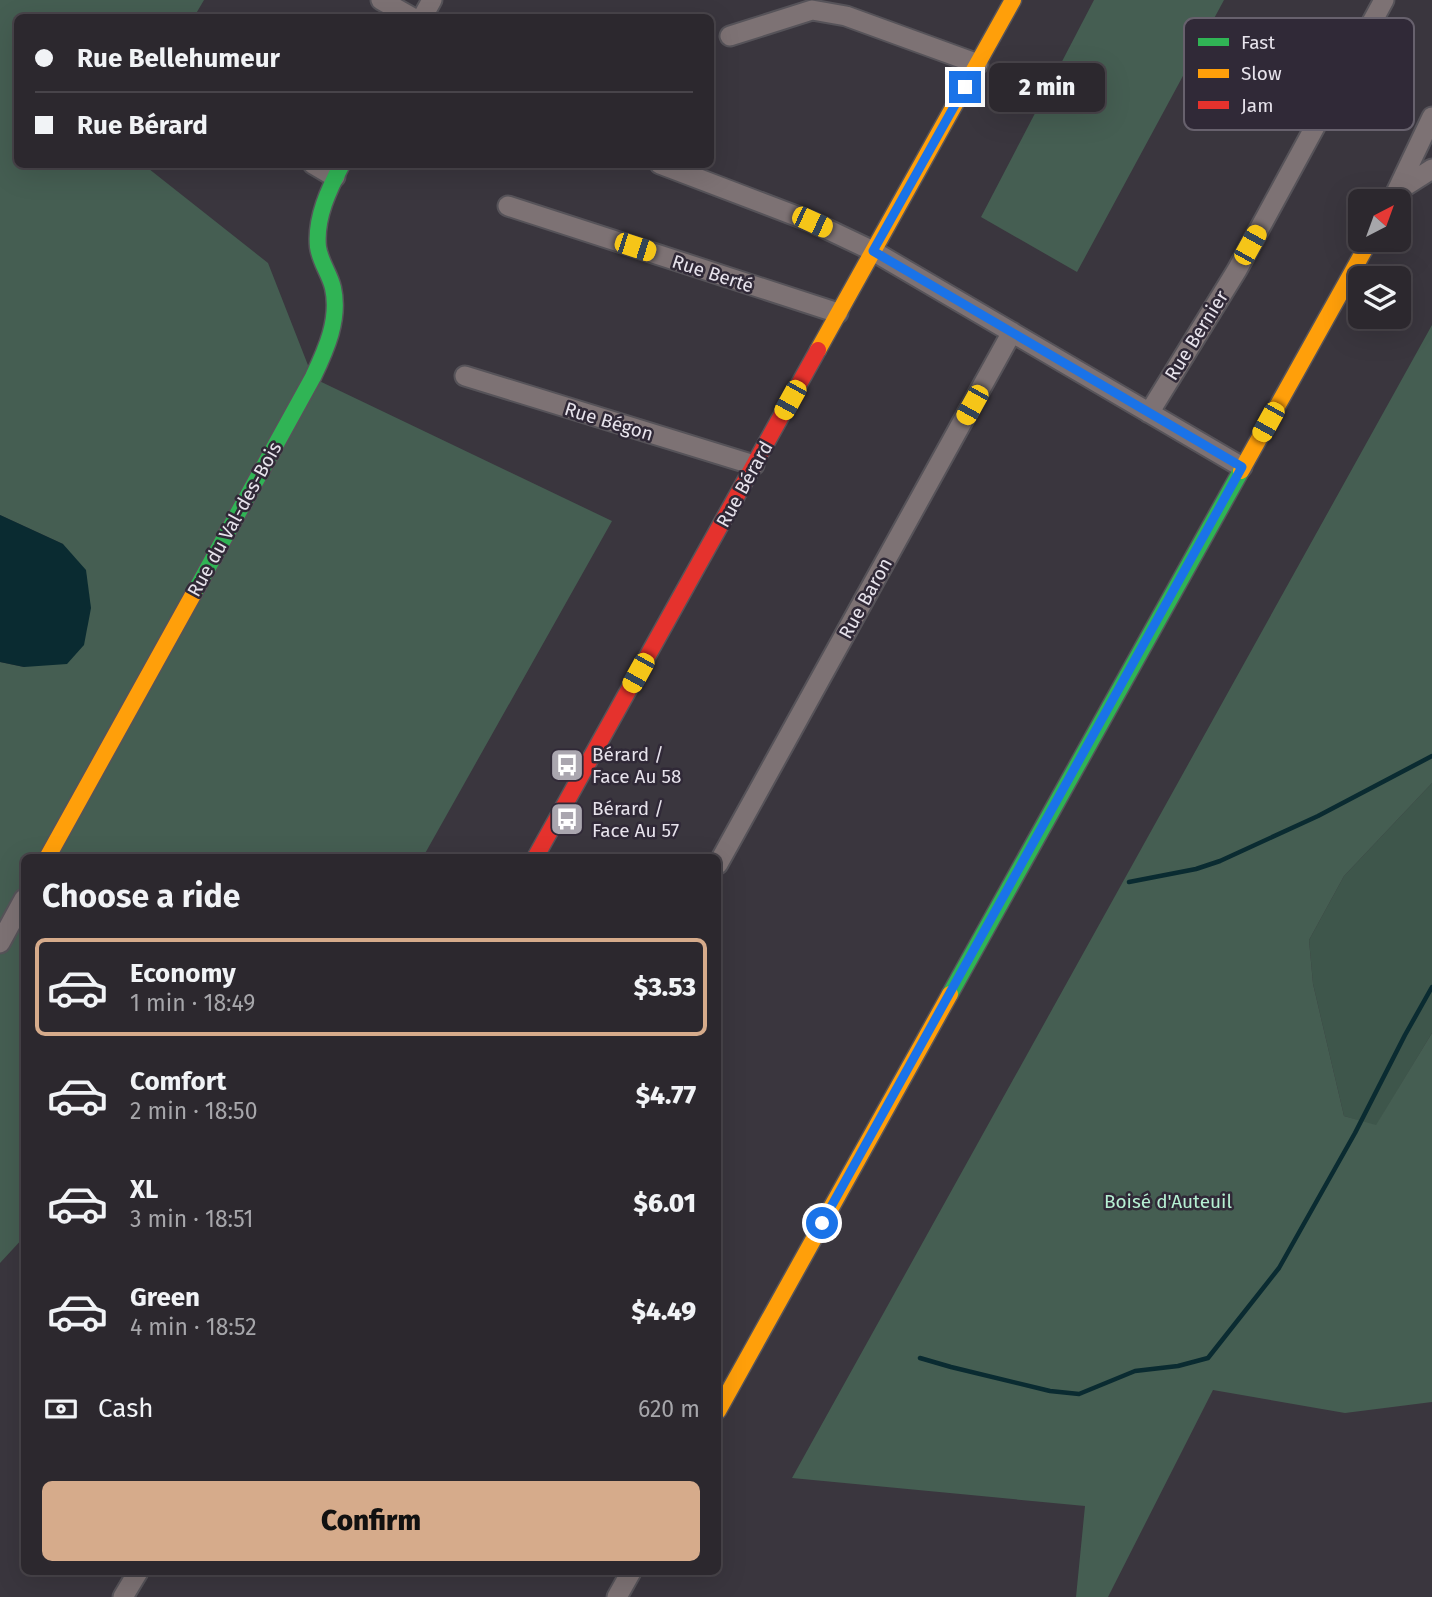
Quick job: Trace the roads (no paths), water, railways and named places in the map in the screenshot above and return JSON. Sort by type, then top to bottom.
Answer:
[{"type":"street","points":[[381,0],[406,14]]},
{"type":"street","name":"Rue Bérard","points":[[538,854],[1013,0]]},
{"type":"street","name":"Rue Bernier","points":[[1374,18],[1384,0]]},
{"type":"street","points":[[730,36],[812,10],[846,16],[978,64]]},
{"type":"street","points":[[1398,189],[1432,117]]},
{"type":"street","name":"Rue Bernier","points":[[1149,413],[1237,270],[1313,130]]},
{"type":"street","points":[[670,168],[812,222],[873,251],[1242,467]]},
{"type":"street","points":[[1405,189],[1432,169]]},
{"type":"street","name":"Rue du Val-des-Bois","points":[[49,854],[328,346],[333,319],[333,290],[317,244],[326,194],[339,171]]},
{"type":"street","name":"Rue Berté","points":[[508,206],[838,313]]},
{"type":"street","points":[[721,1406],[1363,252]]},
{"type":"street","name":"Rue Baron","points":[[721,859],[1012,332]]},
{"type":"street","name":"Rue Bégon","points":[[465,376],[754,465]]},
{"type":"street","points":[[0,943],[21,904]]},
{"type":"street","points":[[123,1597],[136,1575]]},
{"type":"street","points":[[617,1597],[629,1575]]},
{"type":"water","points":[[0,515],[63,544],[86,570],[91,608],[84,645],[67,664],[24,667],[0,662]]},
{"type":"waterway","points":[[1129,882],[1196,869],[1220,861],[1318,816],[1432,756]]},
{"type":"waterway","points":[[920,1358],[1050,1391],[1079,1394],[1135,1371],[1178,1366],[1208,1358],[1279,1268],[1355,1133],[1432,987]]},
{"type":"place","name":"Bérard / Face Au 58","points":[[567,765]]},
{"type":"place","name":"Bérard / Face Au 57","points":[[567,819]]},
{"type":"park label","name":"Boisé d'Auteuil","points":[[1168,1201]]}]
